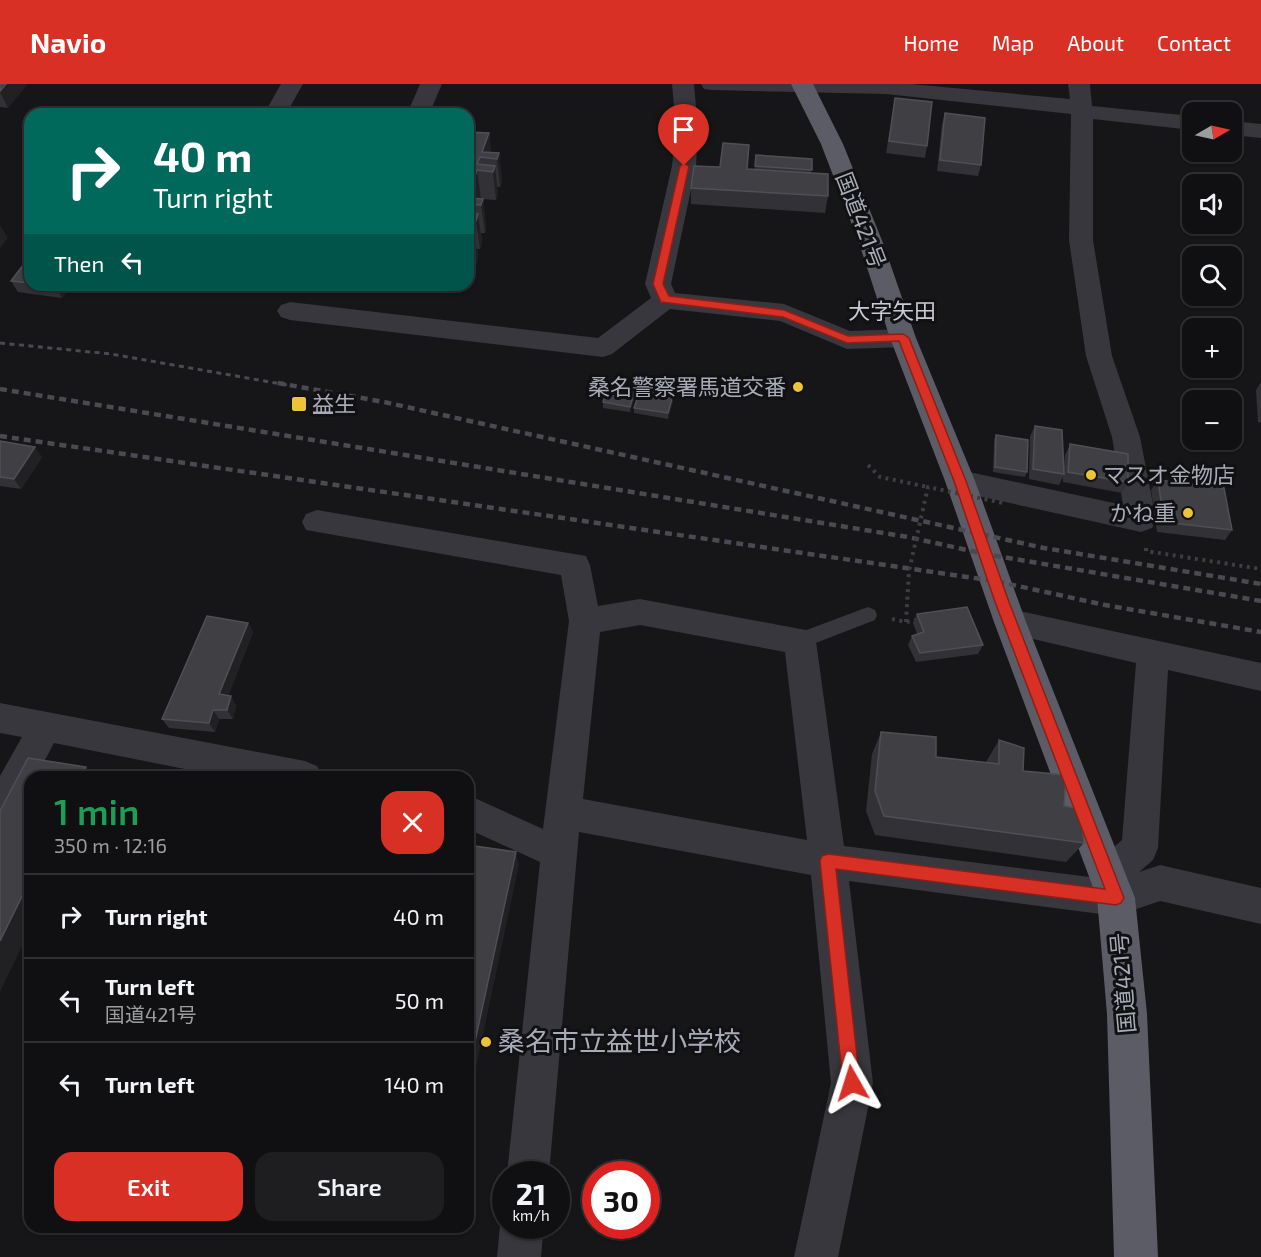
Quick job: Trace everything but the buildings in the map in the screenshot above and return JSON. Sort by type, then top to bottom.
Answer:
[{"type":"highway","name":"国道421号","points":[[803,85],[832,144],[871,243],[903,338],[960,481],[1010,622],[1112,887],[1128,1014],[1136,1257]]},
{"type":"street","points":[[279,108],[292,84]]},
{"type":"street","points":[[420,108],[430,84]]},
{"type":"street","points":[[665,300],[658,284],[684,166],[687,129],[683,84]]},
{"type":"street","points":[[712,84],[886,88],[1070,106],[1082,111],[1182,122]]},
{"type":"street","points":[[960,481],[1141,520],[1126,437],[1099,356],[1081,240],[1082,111],[1079,84]]},
{"type":"street","points":[[1242,129],[1261,131]]},
{"type":"street","points":[[290,311],[603,348],[665,300],[784,313],[847,340],[903,338]]},
{"type":"street","points":[[317,522],[575,565],[585,621],[563,812],[529,1161]]},
{"type":"street","points":[[585,621],[640,612],[800,641],[828,861],[852,1083],[816,1257]]},
{"type":"street","points":[[1010,622],[1261,677]]},
{"type":"street","points":[[1112,887],[1140,848],[1154,654]]},
{"type":"street","points":[[0,718],[274,771]]},
{"type":"street","points":[[0,811],[45,727]]},
{"type":"street","points":[[563,812],[828,861],[1112,887],[1160,883],[1261,906]]},
{"type":"street","points":[[474,814],[544,847],[559,851]]},
{"type":"street","points":[[519,1257],[521,1239]]},
{"type":"lane","points":[[800,641],[868,615]]},
{"type":"path","points":[[868,465],[880,477],[1003,503]]},
{"type":"path","points":[[906,622],[912,553],[928,487]]},
{"type":"path","points":[[1141,520],[1146,551],[1261,569]]},
{"type":"path","points":[[868,615],[906,622],[926,619]]},
{"type":"railway","points":[[0,343],[111,354],[287,385]]},
{"type":"railway","points":[[278,383],[384,402],[1044,548],[1261,584]]},
{"type":"railway","points":[[0,389],[908,537],[985,554],[1261,601]]},
{"type":"railway","points":[[0,436],[995,581],[1105,605],[1261,632]]},
{"type":"place","name":"桑名警察署馬道交番","points":[[798,387]]},
{"type":"place","name":"益生","points":[[299,404]]},
{"type":"place","name":"マスオ金物店","points":[[1091,475]]},
{"type":"place","name":"かね重","points":[[1188,513]]},
{"type":"place","name":"桑名市立益世小学校","points":[[486,1042]]},
{"type":"district","name":"大字矢田","points":[[892,311]]},
{"type":"route","points":[[684,166],[658,284],[665,300],[784,313],[847,340],[903,338],[960,481],[1002,602],[1116,898],[828,861],[852,1083]]}]
